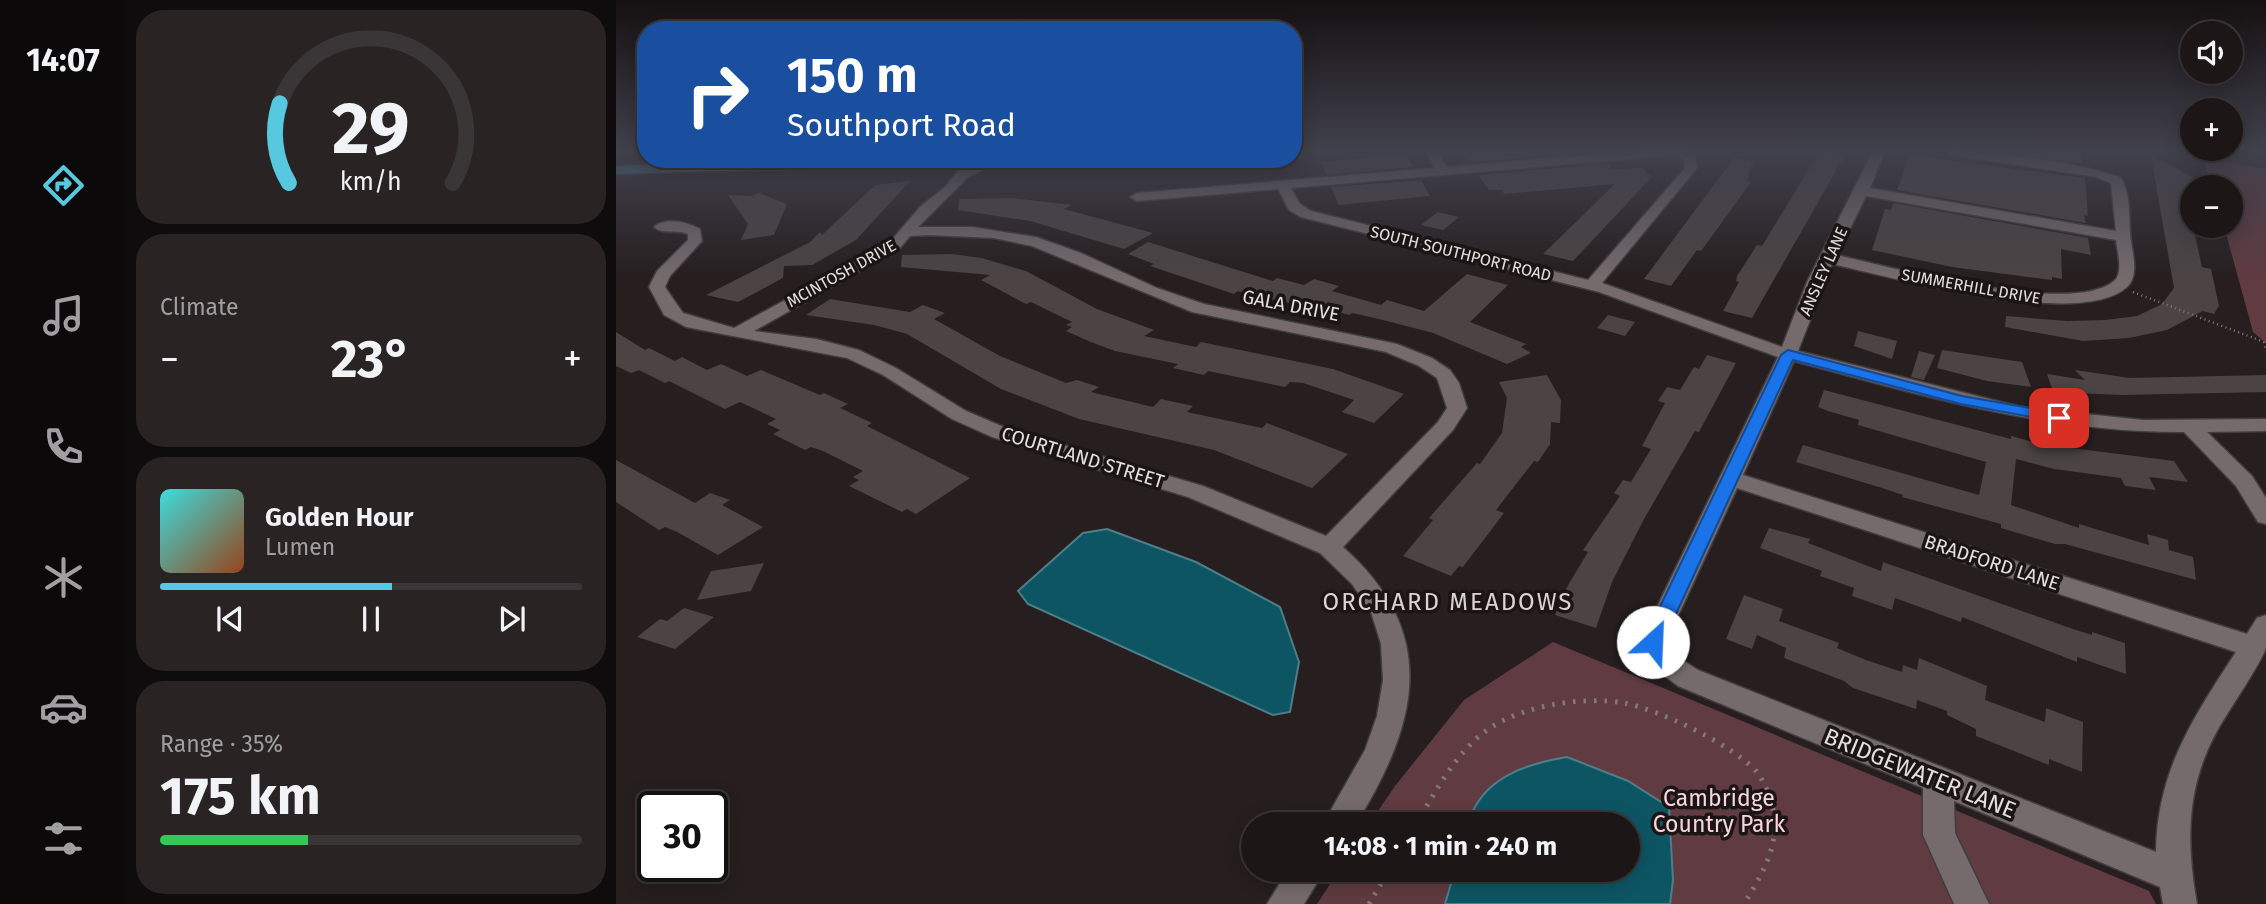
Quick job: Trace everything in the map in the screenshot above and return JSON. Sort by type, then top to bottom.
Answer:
[{"type":"street","name":"MCINTOSH DRIVE","points":[[740,332],[790,300],[894,246],[925,210],[946,193]]},
{"type":"street","points":[[1137,197],[1188,193]]},
{"type":"street","name":"SOUTH SOUTHPORT ROAD","points":[[1287,193],[1294,207],[1307,214],[1592,285],[1788,355],[2021,413],[2143,426],[2266,425]]},
{"type":"street","points":[[1592,285],[1670,193]]},
{"type":"street","name":"ANSLEY LANE","points":[[1667,667],[1653,642],[1788,355],[1808,298],[1861,193]]},
{"type":"street","points":[[1874,193],[2123,237]]},
{"type":"street","points":[[2118,287],[2126,276],[2120,193]]},
{"type":"street","name":"COURTLAND STREET","points":[[661,227],[683,226],[695,232],[695,241],[663,274],[657,286],[663,302],[675,316],[699,326],[834,348],[866,357],[897,375],[933,402],[977,424],[1030,445],[1151,477],[1212,497],[1328,547],[1344,559],[1370,589],[1386,616],[1398,653],[1396,695],[1386,741],[1346,812]]},
{"type":"street","name":"GALA DRIVE","points":[[908,232],[964,232],[1034,242],[1074,255],[1153,292],[1198,308],[1391,348],[1422,359],[1443,372],[1455,389],[1457,408],[1452,417],[1349,530],[1328,547]]},
{"type":"street","name":"SUMMERHILL DRIVE","points":[[1828,258],[2020,297],[2075,299],[2099,295],[2118,287]]},
{"type":"street","points":[[2190,426],[2244,481],[2266,516]]},
{"type":"street","name":"BRADFORD LANE","points":[[1730,478],[2228,637],[2260,637]]},
{"type":"street","points":[[2177,890],[2172,820],[2184,763],[2200,730],[2260,637]]},
{"type":"street","name":"BRIDGEWATER LANE","points":[[1667,667],[1938,780],[2177,890]]},
{"type":"street","points":[[1938,780],[1939,835],[1972,904]]},
{"type":"street","points":[[1284,904],[1300,882]]},
{"type":"path","points":[[2118,287],[2265,341],[2266,351]]},
{"type":"path","points":[[1423,812],[1444,777],[1491,728],[1542,708],[1583,702],[1625,703],[1707,739],[1757,772],[1774,815],[1770,858],[1744,904]]},
{"type":"path","points":[[1369,904],[1382,882]]},
{"type":"green space","points":[[2243,193],[2266,193],[2266,343],[2253,332],[2227,238],[2243,238]]},
{"type":"green space","name":"Cambridge Country Park","points":[[1553,642],[2149,891],[2156,904],[1317,904],[1331,882],[1640,882],[1640,812],[1377,812],[1464,700]]},
{"type":"water","points":[[1107,529],[1196,562],[1280,607],[1299,662],[1290,712],[1273,715],[1028,604],[1018,591],[1083,533]]},
{"type":"water","points":[[1567,757],[1628,781],[1669,807],[1673,880],[1670,904],[1445,904],[1451,882],[1640,882],[1640,812],[1472,812],[1494,784],[1536,764]]},
{"type":"building","points":[[759,193],[787,204],[774,235],[741,240],[748,224],[728,195],[751,196]]},
{"type":"building","points":[[866,193],[899,193],[856,240],[812,265],[784,266],[783,278],[738,302],[706,295],[810,242],[820,232],[822,235]]},
{"type":"building","points":[[1334,193],[1428,193],[1430,196],[1339,205]]},
{"type":"building","points":[[1606,193],[1637,193],[1573,261],[1543,254]]},
{"type":"building","points":[[1708,193],[1743,193],[1701,251],[1697,250],[1671,286],[1644,279]]},
{"type":"building","points":[[1794,193],[1823,193],[1752,318],[1723,311],[1739,282],[1736,281],[1737,276],[1757,245],[1762,246]]},
{"type":"building","points":[[1915,193],[2086,193],[2086,223]]},
{"type":"building","points":[[2157,193],[2180,193],[2180,238],[2196,238],[2202,267],[2211,269],[2219,306],[2214,314],[2203,311],[2167,330],[2129,338],[2083,341],[2005,327],[2006,316],[2067,321],[2105,320],[2137,316],[2162,304],[2174,288]]},
{"type":"building","points":[[1012,198],[1072,205],[1064,209],[1153,233],[1124,249],[1030,221],[958,210],[959,199]]},
{"type":"building","points":[[1893,203],[2088,238],[2091,255],[2061,249],[2062,279],[2052,277],[2052,280],[1952,267],[1872,250],[1885,209],[1891,210]]},
{"type":"building","points":[[1438,212],[1459,217],[1443,230],[1421,225]]},
{"type":"building","points":[[1148,242],[1273,281],[1277,278],[1304,285],[1314,279],[1339,286],[1332,291],[1381,305],[1387,300],[1424,311],[1467,274],[1508,285],[1470,322],[1526,344],[1521,347],[1531,353],[1507,364],[1433,333],[1383,320],[1352,313],[1349,315],[1314,305],[1309,309],[1238,291],[1234,294],[1150,266],[1154,264],[1128,254]]},
{"type":"building","points":[[952,254],[982,258],[1026,271],[1097,309],[1154,330],[1144,336],[1196,347],[1201,342],[1333,369],[1404,394],[1374,423],[1342,412],[1354,400],[1303,383],[1290,382],[1285,387],[1208,371],[1204,375],[1173,368],[1178,364],[1115,351],[1091,342],[1066,331],[1072,327],[1066,325],[1072,322],[1031,302],[1026,304],[981,280],[990,275],[901,267],[902,255]]},
{"type":"building","points":[[830,299],[910,312],[923,305],[945,313],[934,319],[1000,356],[1066,383],[1077,380],[1099,387],[1091,392],[1153,407],[1161,399],[1193,406],[1187,412],[1262,428],[1267,423],[1348,454],[1312,488],[1214,450],[1079,419],[1001,389],[907,334],[874,325],[806,315]]},
{"type":"building","points":[[1608,315],[1635,322],[1625,336],[1597,328]]},
{"type":"building","points":[[1858,331],[1897,341],[1892,359],[1854,346]]},
{"type":"building","points":[[616,332],[645,350],[649,348],[675,361],[682,357],[707,370],[721,364],[747,376],[761,370],[820,395],[824,393],[848,404],[840,408],[872,423],[867,426],[970,478],[916,514],[907,509],[902,512],[849,486],[859,480],[853,477],[863,471],[823,451],[811,447],[805,450],[773,434],[780,430],[767,424],[776,419],[740,402],[725,409],[669,381],[665,383],[639,370],[631,373],[616,366]]},
{"type":"building","points":[[1942,350],[2022,362],[2031,387],[1987,381],[1937,368]]},
{"type":"building","points":[[1919,351],[1935,355],[1924,380],[1911,377]]},
{"type":"building","points":[[1707,355],[1736,363],[1699,432],[1695,431],[1644,519],[1612,582],[1596,628],[1555,615],[1564,592],[1588,552],[1583,550],[1620,496],[1614,493],[1623,480],[1631,482],[1651,449],[1642,446],[1665,403],[1658,401],[1667,387],[1680,390],[1694,367],[1699,369]]},
{"type":"building","points":[[2075,370],[2130,378],[2266,375],[2266,392],[2121,395],[2053,392],[2047,374],[2085,380]]},
{"type":"building","points":[[1547,375],[1561,400],[1560,423],[1551,422],[1550,444],[1538,462],[1534,461],[1496,510],[1504,513],[1463,567],[1459,566],[1451,576],[1403,556],[1433,520],[1429,518],[1477,463],[1480,464],[1502,433],[1507,398],[1499,382]]},
{"type":"building","points":[[1824,390],[2011,439],[2011,436],[2040,444],[2174,461],[2188,482],[2149,477],[2156,490],[2125,486],[2121,478],[2054,469],[2016,459],[2011,505],[2079,528],[2079,524],[2149,545],[2147,534],[2168,540],[2169,550],[2193,557],[2196,580],[2065,544],[2055,544],[2001,528],[2001,524],[1902,497],[1903,495],[1882,488],[1796,462],[1803,445],[1979,495],[1986,462],[1858,425],[1859,420],[1818,407]]},
{"type":"building","points":[[616,460],[695,503],[710,493],[730,500],[722,505],[763,527],[718,555],[677,532],[665,527],[659,530],[616,502]]},
{"type":"building","points":[[1769,528],[1810,539],[1808,543],[1881,571],[1883,562],[2076,630],[2092,635],[2092,632],[2125,643],[2126,674],[2077,657],[2077,662],[1962,617],[1961,622],[1895,598],[1892,610],[1852,596],[1854,588],[1820,576],[1822,571],[1760,548]]},
{"type":"building","points":[[764,563],[751,591],[697,600],[711,571]]},
{"type":"building","points":[[1744,595],[1783,609],[1779,621],[1839,643],[1837,648],[1866,660],[1902,672],[1903,665],[1917,670],[1919,658],[1987,686],[1985,700],[2045,722],[2046,708],[2083,722],[2082,772],[2049,759],[2049,765],[1976,736],[1976,729],[1947,715],[1947,711],[1917,700],[1916,709],[1853,688],[1844,681],[1784,658],[1786,648],[1757,635],[1752,649],[1726,639]]},
{"type":"building","points":[[684,608],[714,617],[675,649],[637,637],[660,619],[667,621]]},
{"type":"district","name":"ORCHARD MEADOWS","points":[[1448,602]]},
{"type":"route","points":[[1653,642],[1788,355],[1961,400],[2059,418]]}]
